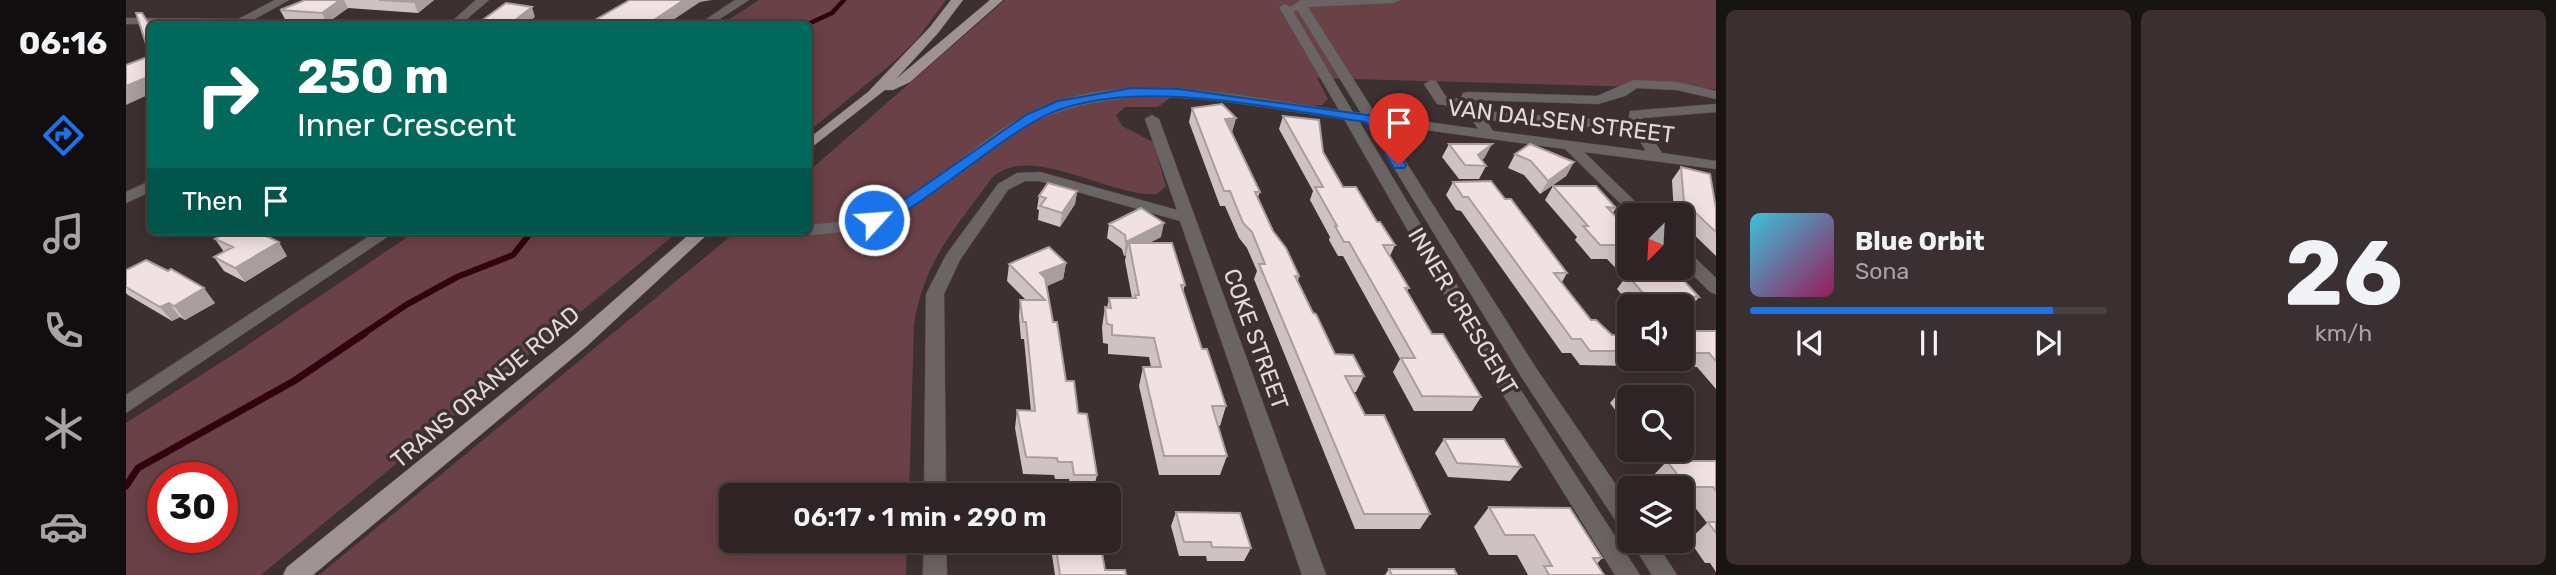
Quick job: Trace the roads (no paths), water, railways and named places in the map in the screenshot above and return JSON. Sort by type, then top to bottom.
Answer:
[{"type":"main road","points":[[812,143],[873,95],[934,30],[957,0]]},
{"type":"main road","points":[[873,95],[905,79],[997,0]]},
{"type":"main road","name":"TRANS ORANJE ROAD","points":[[295,575],[580,341],[699,235]]},
{"type":"street","points":[[244,21],[283,0]]},
{"type":"street","points":[[458,21],[483,0]]},
{"type":"street","points":[[710,21],[743,0]]},
{"type":"street","points":[[1293,3],[1394,0]]},
{"type":"street","name":"INNER CRESCENT","points":[[1293,3],[1347,116],[1497,369],[1628,575]]},
{"type":"street","name":"INNER CRESCENT","points":[[1293,3],[1617,504]]},
{"type":"street","points":[[126,21],[147,22]]},
{"type":"street","points":[[1431,84],[1442,101],[1473,109],[1619,125]]},
{"type":"street","points":[[1489,135],[1466,98],[1472,95],[1598,100],[1620,93],[1634,84],[1677,86],[1716,95]]},
{"type":"street","name":"VAN DALSEN STREET","points":[[812,230],[860,225],[896,212],[1020,123],[1063,104],[1132,92],[1165,92],[1716,165]]},
{"type":"street","points":[[1657,157],[1635,122],[1635,114],[1716,108]]},
{"type":"street","name":"COKE STREET","points":[[1152,119],[1314,575]]},
{"type":"street","points":[[1568,145],[1628,203]]},
{"type":"street","points":[[935,483],[935,294],[952,259],[993,198],[1018,177],[1030,176],[1186,218]]},
{"type":"street","points":[[126,198],[147,188]]},
{"type":"street","points":[[126,405],[382,235]]},
{"type":"street","points":[[1694,267],[1716,288]]},
{"type":"street","points":[[935,553],[935,575]]},
{"type":"street","points":[[1650,553],[1665,575]]},
{"type":"waterway","points":[[812,22],[832,13],[844,0]]},
{"type":"waterway","points":[[363,334],[406,305],[457,277],[513,255],[529,235]]},
{"type":"waterway","points":[[126,486],[138,468],[294,381],[365,333]]}]
